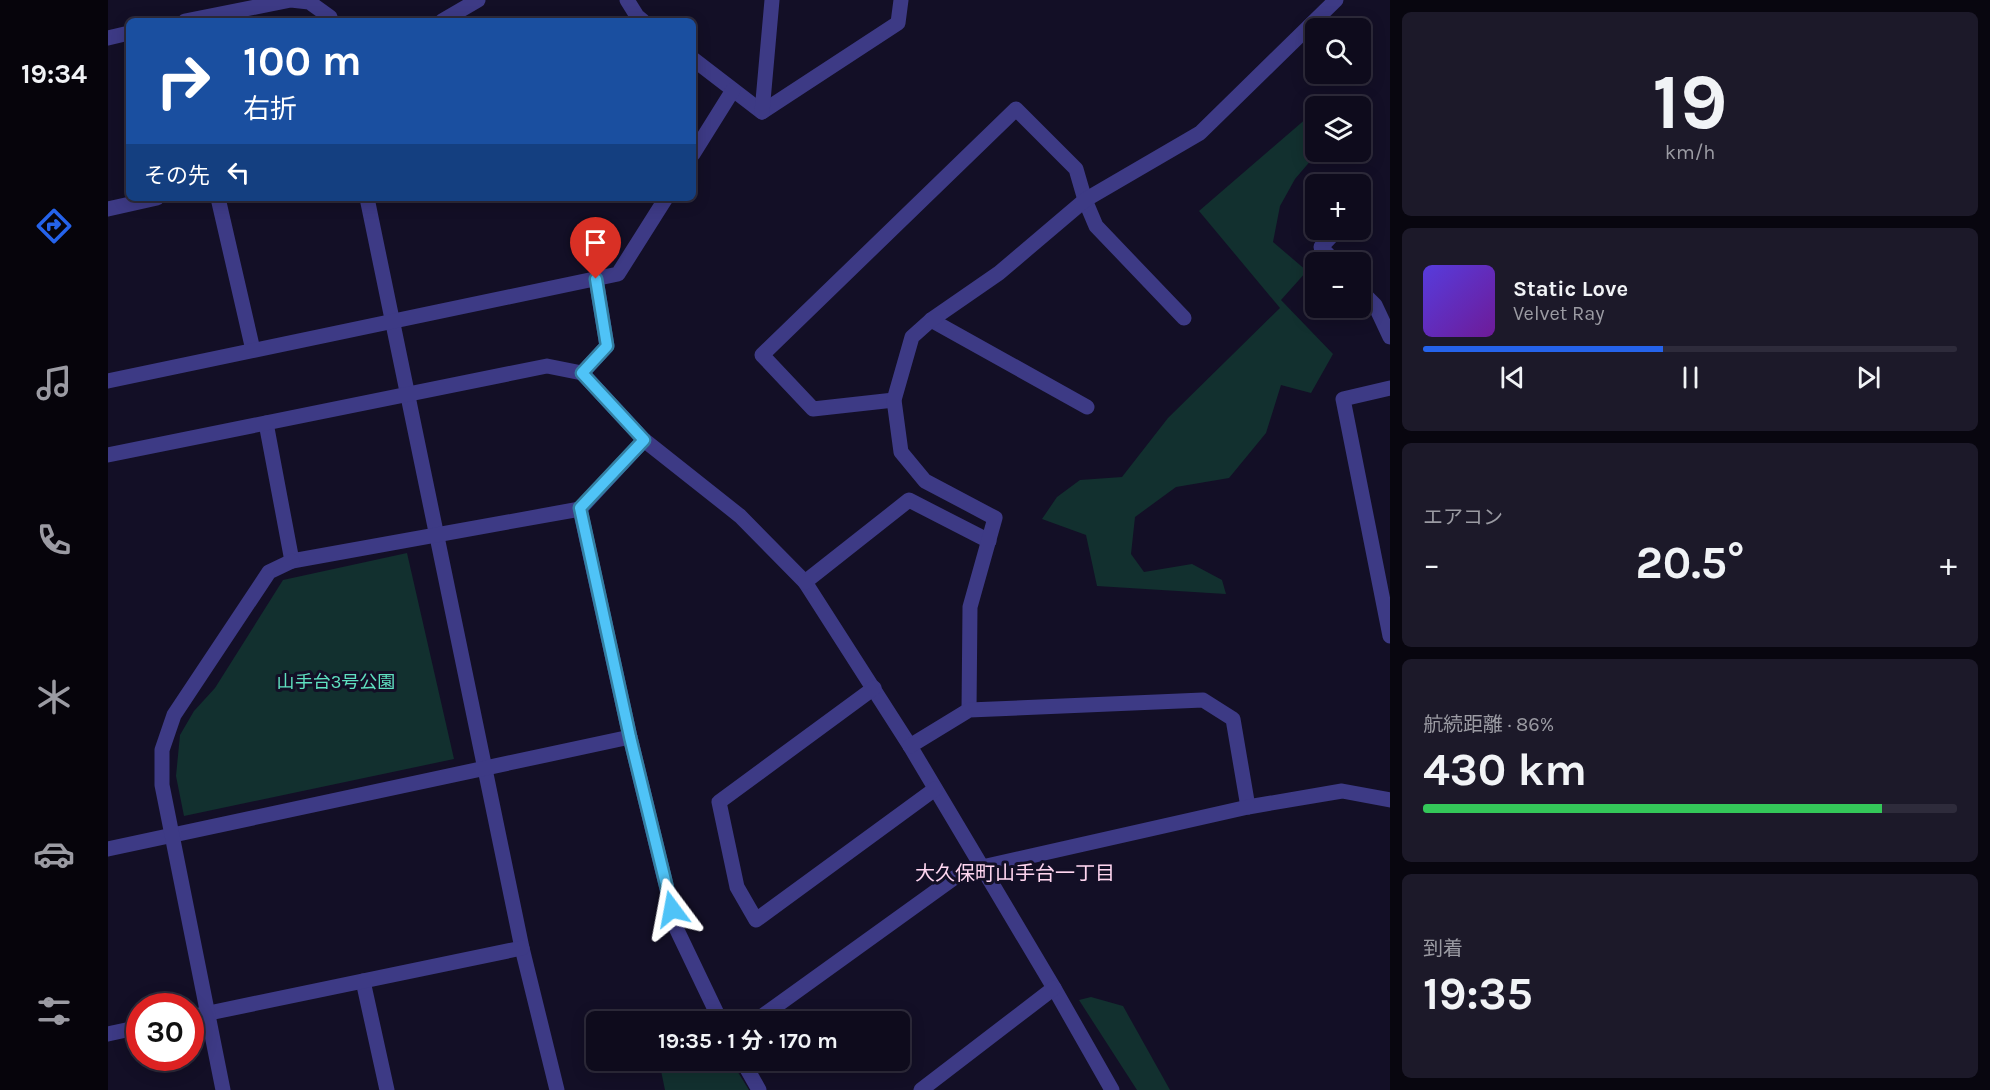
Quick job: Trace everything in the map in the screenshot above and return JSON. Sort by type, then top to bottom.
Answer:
[{"type":"street","points":[[200,18],[291,0],[309,2],[329,18]]},
{"type":"street","points":[[447,18],[478,0]]},
{"type":"street","points":[[627,0],[639,18]]},
{"type":"street","points":[[762,112],[772,0]]},
{"type":"street","points":[[762,112],[898,23],[901,0]]},
{"type":"street","points":[[969,710],[970,607],[995,518],[925,480],[901,452],[894,400],[912,337],[931,320],[999,273],[1085,200],[1200,133],[1336,0]]},
{"type":"street","points":[[108,38],[126,34]]},
{"type":"street","points":[[696,61],[762,112]]},
{"type":"street","points":[[696,149],[733,90]]},
{"type":"street","points":[[894,400],[813,409],[762,355],[1016,109],[1076,169],[1096,226],[1184,318]]},
{"type":"street","points":[[108,209],[144,201]]},
{"type":"street","points":[[219,201],[253,350]]},
{"type":"street","points":[[368,201],[522,948],[557,1090]]},
{"type":"street","points":[[108,381],[618,274],[664,201]]},
{"type":"street","points":[[1325,252],[1321,248],[1328,240]]},
{"type":"street","points":[[582,373],[607,346],[596,279]]},
{"type":"street","points":[[1371,301],[1390,337]]},
{"type":"street","points":[[931,320],[1087,407]]},
{"type":"street","points":[[108,456],[547,366],[582,373],[644,440],[740,516],[805,582],[936,789],[1112,1090]]},
{"type":"street","points":[[1390,388],[1343,399],[1390,636]]},
{"type":"street","points":[[266,423],[292,561]]},
{"type":"street","points":[[224,1090],[162,785],[162,750],[174,715],[268,572],[292,561],[580,508],[644,440]]},
{"type":"street","points":[[805,582],[909,500],[989,541]]},
{"type":"street","points":[[580,508],[630,737],[677,930],[716,1011]]},
{"type":"street","points":[[874,688],[719,802],[738,887],[756,920],[936,789]]},
{"type":"street","points":[[910,746],[969,710],[1203,700],[1233,719],[1248,807]]},
{"type":"street","points":[[108,849],[630,737]]},
{"type":"street","points":[[769,1011],[954,878],[982,867],[1248,807],[1342,791],[1390,800]]},
{"type":"street","points":[[204,1014],[522,948]]},
{"type":"street","points":[[363,981],[387,1090]]},
{"type":"street","points":[[921,1090],[1054,988]]},
{"type":"street","points":[[108,1034],[126,1030]]},
{"type":"street","points":[[748,1071],[759,1090]]},
{"type":"green space","points":[[1305,120],[1305,162],[1309,162],[1295,179],[1280,206],[1273,242],[1305,269],[1305,273],[1281,300],[1333,354],[1311,393],[1281,385],[1266,433],[1229,478],[1176,487],[1135,517],[1131,554],[1144,572],[1192,564],[1222,580],[1226,594],[1097,586],[1086,535],[1042,519],[1057,497],[1080,480],[1122,477],[1168,418],[1280,308],[1199,211]]},
{"type":"green space","name":"山手台3号公園","points":[[407,553],[454,759],[184,816],[176,776],[180,735],[194,711],[215,688],[283,580]]},
{"type":"green space","points":[[1091,997],[1123,1006],[1170,1090],[1137,1090],[1079,1000]]},
{"type":"green space","points":[[661,1071],[737,1071],[749,1090],[665,1090]]},
{"type":"district","name":"大久保町山手台一丁目","points":[[1015,873]]},
{"type":"route","points":[[596,279],[607,346],[582,373],[644,440],[580,508],[630,737],[672,909]]}]
